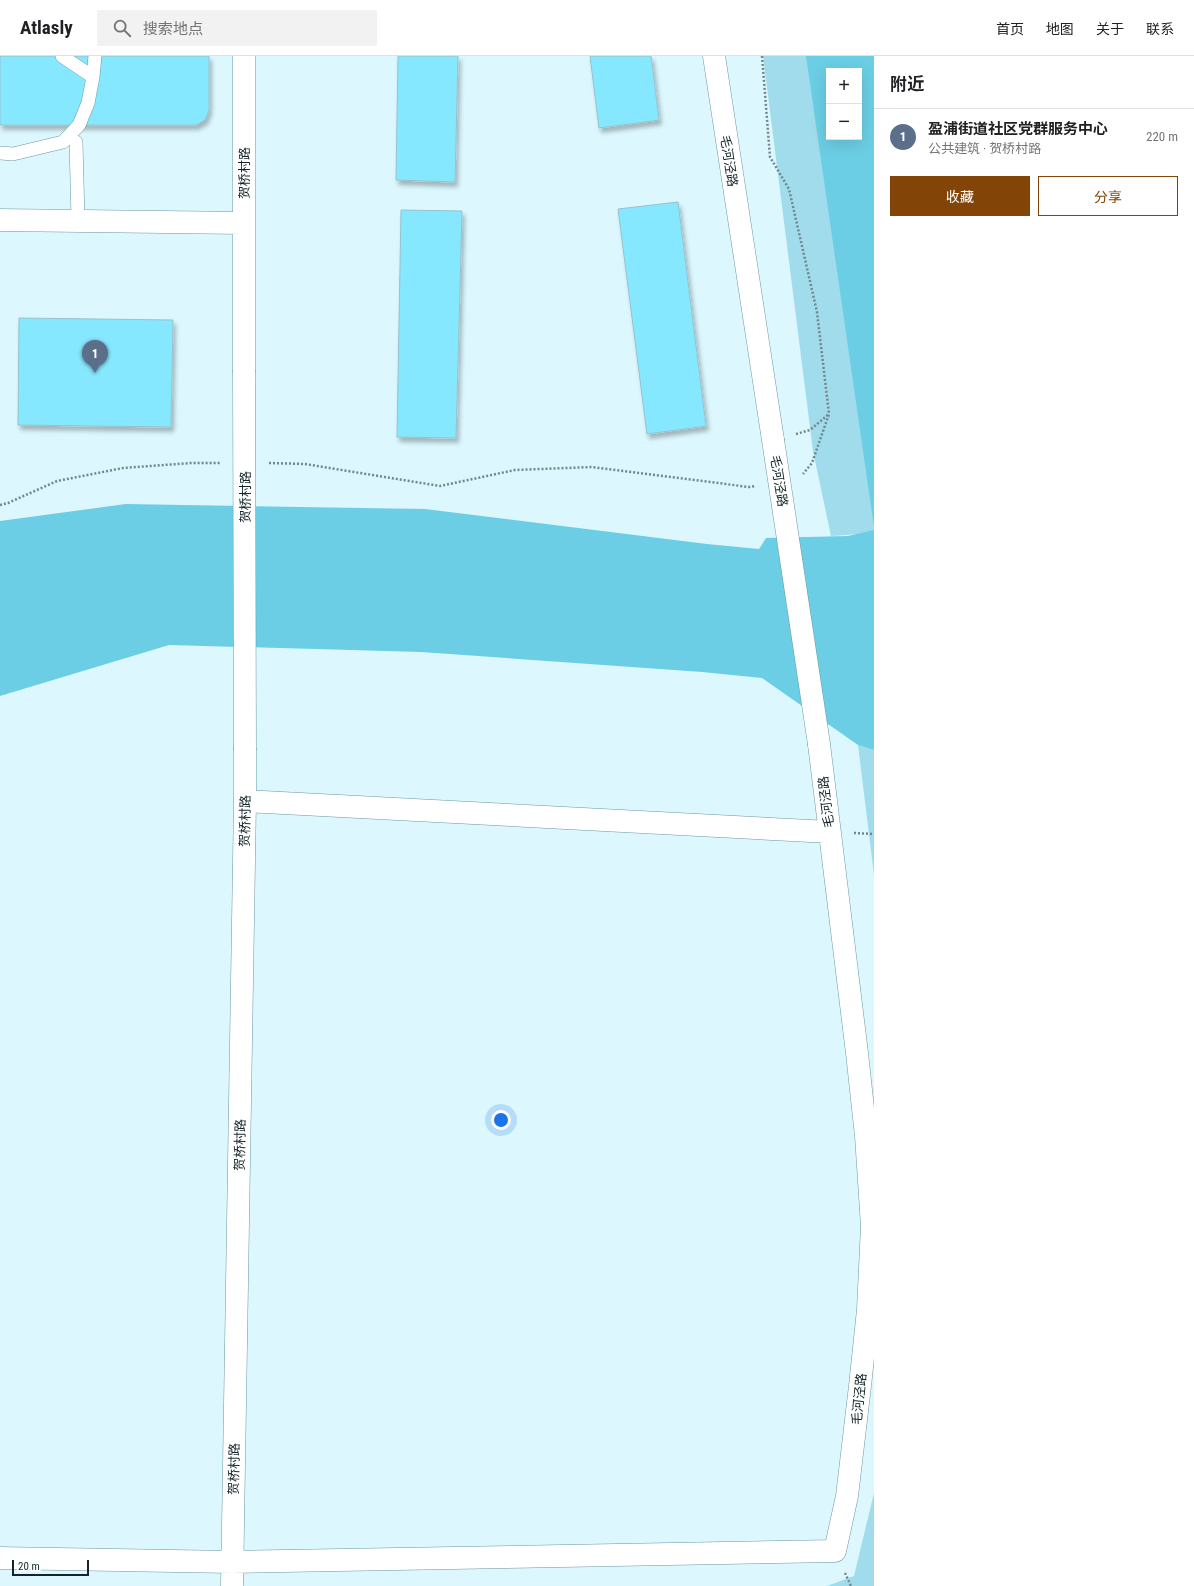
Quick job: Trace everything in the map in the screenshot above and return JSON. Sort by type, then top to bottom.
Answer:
[{"type":"street","name":"贺桥村路","points":[[232,1586],[246,801],[244,56]]},
{"type":"street","name":"毛河泾路","points":[[232,1562],[835,1550],[847,1496],[868,1310],[872,1226],[866,1136],[819,744],[714,56]]},
{"type":"street","points":[[0,220],[244,223]]},
{"type":"street","points":[[246,801],[830,832]]},
{"type":"street","points":[[0,1558],[232,1562]]},
{"type":"lane","points":[[62,56],[92,77]]},
{"type":"lane","points":[[0,153],[13,154],[63,142],[79,125],[88,103],[95,56]]},
{"type":"lane","points":[[76,142],[78,220]]},
{"type":"path","points":[[762,56],[770,157],[789,190],[817,312],[829,414],[812,463],[801,475]]},
{"type":"path","points":[[773,440],[810,430],[829,414]]},
{"type":"path","points":[[0,505],[8,503],[57,481],[123,468],[191,463],[221,463]]},
{"type":"path","points":[[267,464],[305,464],[440,486],[515,470],[592,467],[749,487],[757,486]]},
{"type":"shaded area","points":[[763,56],[874,56],[874,533],[831,536],[813,451]]},
{"type":"shaded area","points":[[806,56],[874,56],[874,527]]},
{"type":"shaded area","points":[[126,504],[425,509],[707,544],[759,549],[766,538],[848,536],[874,530],[874,750],[858,745],[762,678],[702,672],[421,652],[169,645],[0,696],[0,521]]},
{"type":"shaded area","points":[[858,745],[874,750],[874,875]]},
{"type":"shaded area","points":[[874,1493],[874,1586],[827,1586],[854,1576]]},
{"type":"building","points":[[0,56],[209,56],[209,110],[205,120],[196,125],[0,125]]},
{"type":"building","points":[[398,56],[458,56],[455,182],[396,180]]},
{"type":"building","points":[[590,56],[651,56],[659,120],[599,128]]},
{"type":"building","points":[[678,202],[706,426],[647,434],[618,209]]},
{"type":"building","points":[[401,210],[462,211],[456,438],[397,437]]},
{"type":"building","points":[[19,318],[173,320],[171,427],[18,425]]},
{"type":"place","name":"盈浦街道社区党群服务中心","points":[[95,373]]}]
